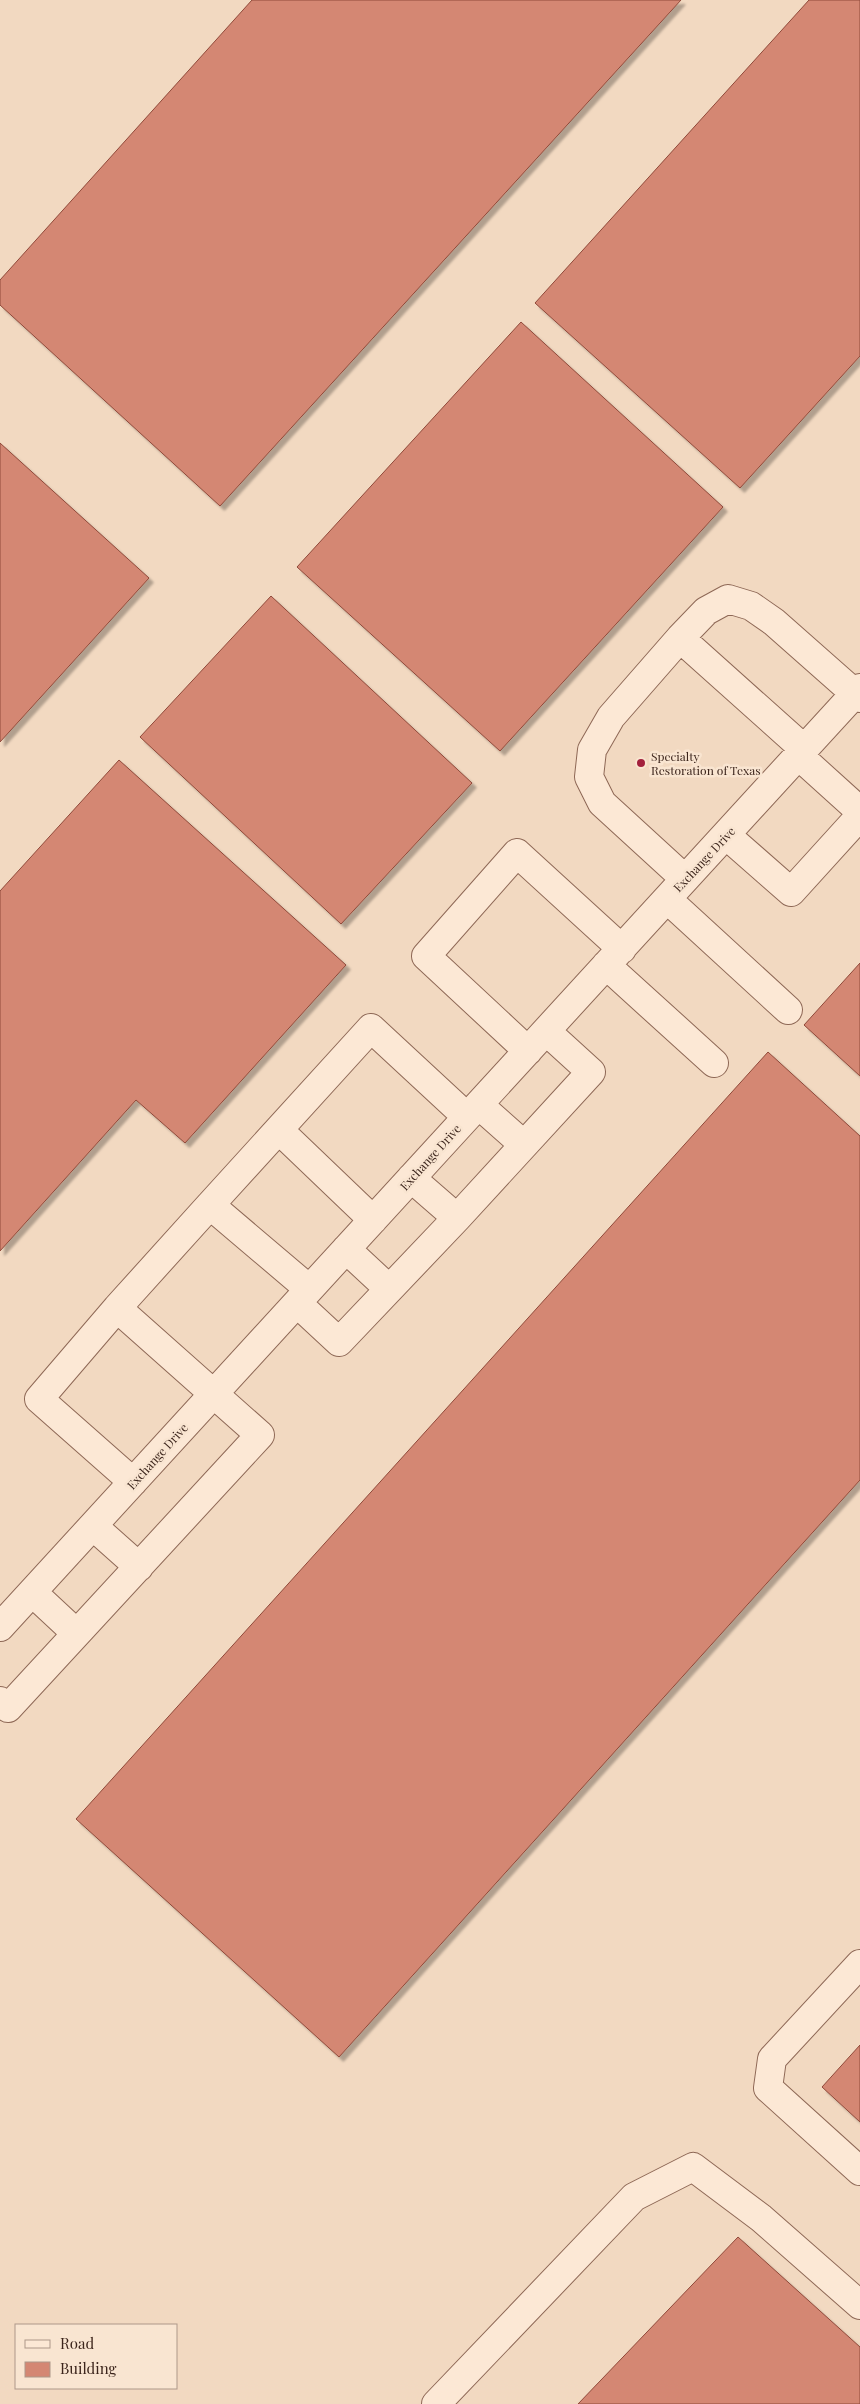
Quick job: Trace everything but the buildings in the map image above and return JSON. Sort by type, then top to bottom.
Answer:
[{"type":"street","points":[[685,879],[602,803],[589,777],[592,750],[610,717],[706,610],[728,599],[751,606],[774,622],[858,693]]},
{"type":"street","points":[[680,638],[801,752],[860,811]]},
{"type":"street","name":"Exchange Drive","points":[[1,1625],[801,752],[858,693]]},
{"type":"street","points":[[726,836],[791,892],[860,816]]},
{"type":"street","points":[[528,1050],[426,956],[517,853],[714,1063]]},
{"type":"street","points":[[667,899],[788,1010]]},
{"type":"street","points":[[132,1482],[39,1399],[117,1308],[371,1028],[473,1111],[524,1145]]},
{"type":"street","points":[[210,1205],[303,1296],[339,1342],[457,1218],[591,1072],[546,1031]]},
{"type":"street","points":[[279,1130],[373,1220]]},
{"type":"street","points":[[411,1178],[457,1218]]},
{"type":"street","points":[[346,1249],[389,1289]]},
{"type":"street","points":[[0,1701],[8,1708],[260,1435],[117,1308]]},
{"type":"street","points":[[93,1526],[138,1567]]},
{"type":"street","points":[[32,1592],[76,1633]]},
{"type":"street","points":[[860,1964],[772,2059],[768,2088],[860,2171]]},
{"type":"street","points":[[436,2404],[634,2197],[693,2167],[761,2218],[860,2305]]},
{"type":"place","name":"Specialty Restoration of Texas","points":[[641,763]]}]
